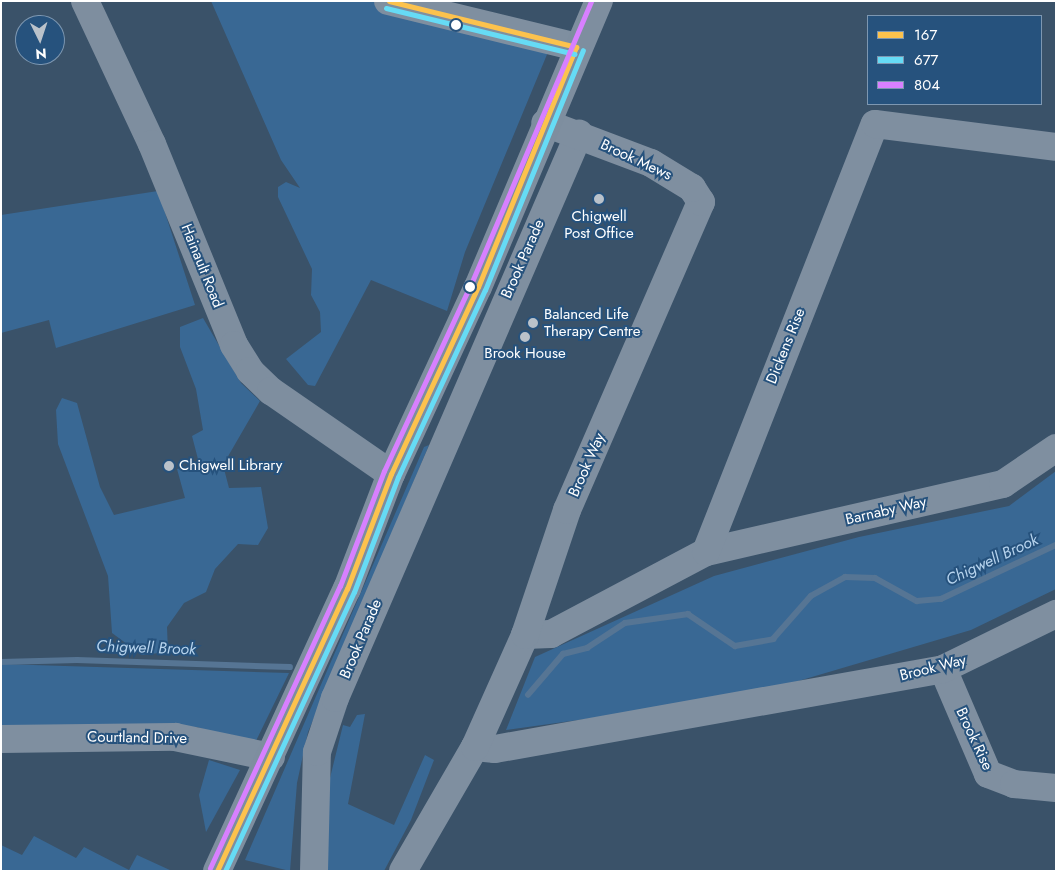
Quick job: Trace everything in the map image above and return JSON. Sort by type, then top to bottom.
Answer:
[{"type":"main road","name":"Hainault Road","points":[[85,1],[152,144],[234,345],[250,371],[270,391],[390,474]]},
{"type":"main road","points":[[217,871],[348,589],[390,474],[424,407],[576,47],[599,1]]},
{"type":"street","points":[[388,1],[576,47]]},
{"type":"street","points":[[545,123],[579,134]]},
{"type":"street","name":"Dickens Rise","points":[[706,552],[875,124],[1056,148]]},
{"type":"street","name":"Brook Mews","points":[[579,134],[651,164],[692,188]]},
{"type":"street","name":"Brook Parade","points":[[314,871],[317,752],[336,698],[453,417],[579,134]]},
{"type":"street","name":"Brook Way","points":[[403,871],[475,747],[525,635],[567,510],[699,208],[699,196],[692,188]]},
{"type":"street","points":[[424,407],[453,417]]},
{"type":"street","name":"Barnaby Way","points":[[706,552],[1003,484],[1056,448]]},
{"type":"street","points":[[525,635],[551,634],[706,552]]},
{"type":"street","name":"Brook Way","points":[[475,747],[495,749],[943,669],[1056,614]]},
{"type":"street","name":"Brook Rise","points":[[943,669],[988,774],[1014,784],[1056,788]]},
{"type":"street","name":"Courtland Drive","points":[[1,739],[175,737],[270,757]]},
{"type":"shaded area","points":[[211,1],[374,1],[553,40],[465,252],[447,311],[371,280],[315,386],[308,385],[286,359],[321,332],[320,312],[311,295],[312,269],[278,197],[278,187],[286,182],[300,188],[281,160]]},
{"type":"shaded area","points":[[158,191],[195,305],[56,348],[49,320],[1,333],[1,215]]},
{"type":"shaded area","points":[[203,318],[241,383],[260,401],[223,465],[229,488],[261,487],[268,528],[258,545],[238,544],[215,569],[206,592],[184,603],[167,627],[168,652],[142,655],[112,633],[108,576],[58,444],[56,410],[62,398],[77,403],[100,487],[114,515],[185,498],[177,469],[199,463],[192,436],[203,430],[196,389],[180,347],[180,327]]},
{"type":"shaded area","points":[[429,445],[308,732],[297,783],[290,871],[245,860],[424,447]]},
{"type":"shaded area","points":[[1056,471],[1056,589],[971,630],[744,697],[506,730],[535,657],[714,576],[859,537],[1009,506]]},
{"type":"shaded area","points":[[1,664],[289,673],[253,747],[197,727],[1,729]]},
{"type":"shaded area","points":[[365,714],[348,804],[394,825],[425,755],[434,760],[411,820],[384,871],[324,871],[330,778],[343,725],[350,727],[357,715]]},
{"type":"shaded area","points":[[209,760],[240,770],[206,832],[199,795]]},
{"type":"shaded area","points":[[34,836],[76,858],[84,847],[129,870],[137,855],[172,871],[1,871],[1,845],[22,855]]},
{"type":"waterway","name":"Chigwell Brook","points":[[528,695],[563,654],[587,648],[625,623],[688,614],[735,646],[773,639],[811,596],[845,577],[875,578],[917,601],[941,599],[1056,545]]},
{"type":"waterway","name":"Chigwell Brook","points":[[1,662],[77,660],[290,667]]},
{"type":"transit line","name":"167","points":[[389,1],[576,47]]},
{"type":"transit line","name":"804","points":[[210,868],[340,586],[384,471],[471,284],[591,1]]},
{"type":"transit line","name":"677","points":[[386,8],[574,54]]},
{"type":"transit line","name":"167","points":[[217,871],[347,589],[391,474],[478,287],[576,47]]},
{"type":"transit line","name":"677","points":[[225,871],[354,592],[398,477],[485,290],[583,50]]},
{"type":"place","name":"Chigwell Post Office","points":[[599,199]]},
{"type":"place","name":"Balanced Life Therapy Centre","points":[[533,323]]},
{"type":"place","name":"Brook House","points":[[525,337]]},
{"type":"place","name":"Chigwell Library","points":[[169,466]]}]
